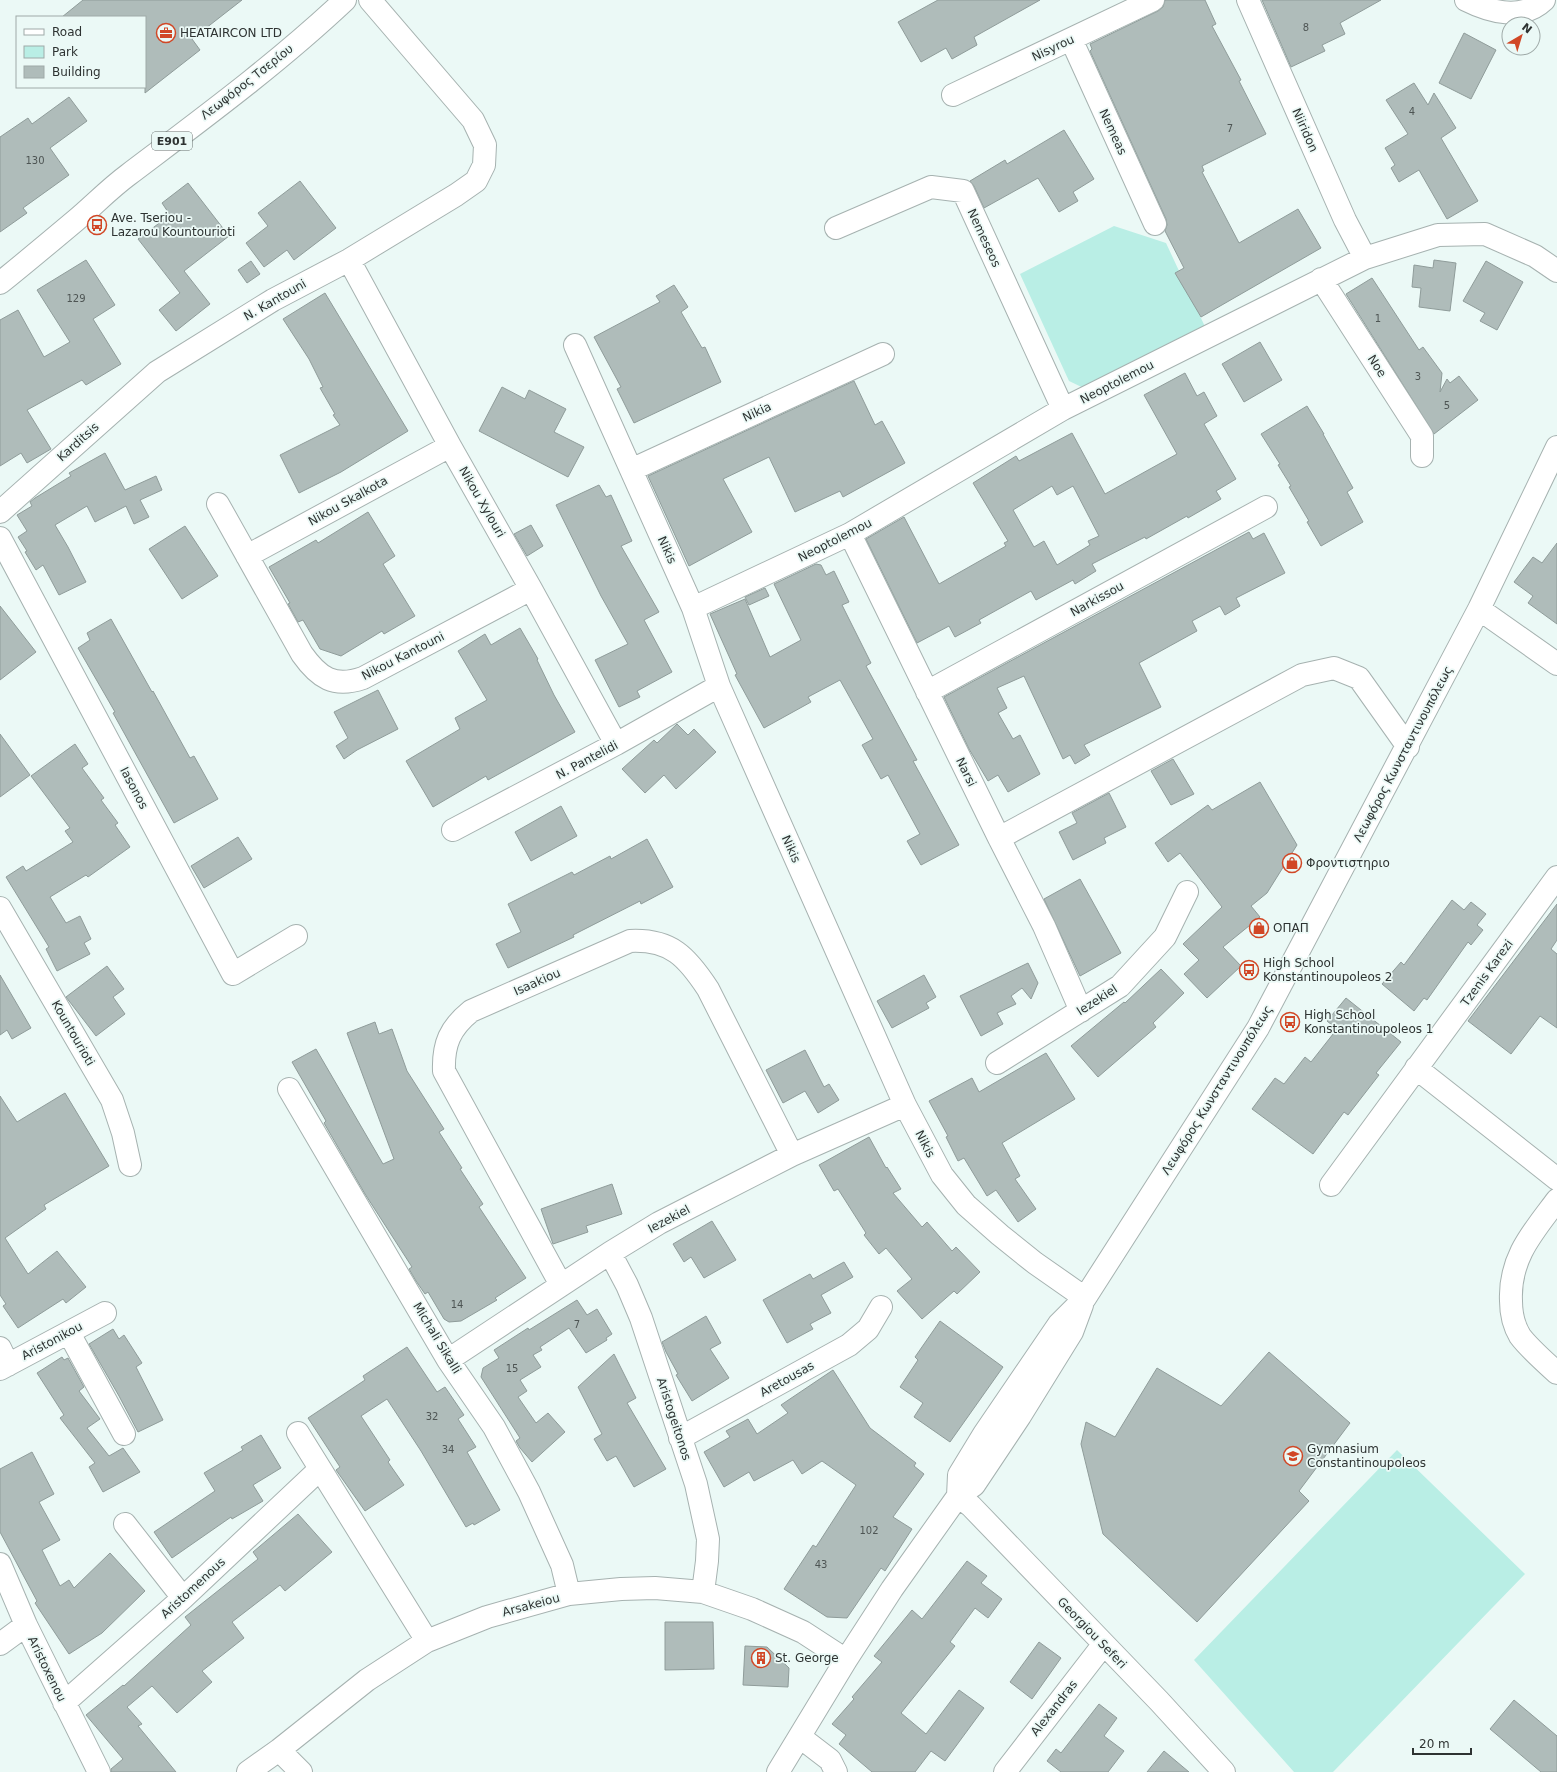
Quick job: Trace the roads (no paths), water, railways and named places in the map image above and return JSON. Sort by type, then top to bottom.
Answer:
[{"type":"street","name":"Λεωφόρος Τσερίου","points":[[0,283],[126,176],[161,151],[258,74],[320,23],[345,0]]},
{"type":"street","name":"N. Kantouni","points":[[157,372],[273,300],[349,260],[456,195],[476,180],[484,165],[485,145],[473,120],[370,0]]},
{"type":"street","name":"Nisyrou","points":[[953,95],[1153,0]]},
{"type":"street","name":"Niiridon","points":[[1248,0],[1344,220],[1365,258]]},
{"type":"street","points":[[1466,0],[1498,12],[1524,12],[1544,0]]},
{"type":"street","name":"Nemeas","points":[[1071,39],[1155,224]]},
{"type":"street","name":"Nemeseos","points":[[836,228],[931,187],[962,191],[1063,409]]},
{"type":"street","name":"Neoptolemou","points":[[693,608],[850,534],[1063,409],[1365,258],[1438,235],[1485,234],[1535,256],[1557,270]]},
{"type":"street","name":"Nikou Xylouri","points":[[349,260],[450,446],[532,588],[616,744]]},
{"type":"street","name":"Noe","points":[[1321,279],[1422,436],[1422,456]]},
{"type":"street","name":"Nikis","points":[[574,345],[693,608],[719,686],[905,1104],[942,1175],[966,1204],[1000,1235],[1085,1298]]},
{"type":"street","name":"Nikia","points":[[631,470],[883,354]]},
{"type":"street","name":"Karditsis","points":[[0,512],[157,372]]},
{"type":"street","name":"Nikou Skalkota","points":[[247,556],[450,446]]},
{"type":"street","name":"Λεωφόρος Κωνσταντινουπόλεως","points":[[958,1496],[959,1475],[984,1434],[1059,1324],[1085,1298],[1258,1028],[1408,747],[1479,610],[1557,447]]},
{"type":"street","name":"Nikou Kantouni","points":[[218,504],[302,654],[311,667],[328,679],[342,683],[363,678],[532,588]]},
{"type":"street","name":"Narkissou","points":[[927,692],[1266,507]]},
{"type":"street","name":"Narsi","points":[[850,534],[999,838],[1044,926],[1081,1011]]},
{"type":"street","name":"Iasonos","points":[[0,538],[233,974],[296,936]]},
{"type":"street","points":[[1479,610],[1557,664]]},
{"type":"street","points":[[999,838],[1302,675],[1334,668],[1359,678],[1408,747]]},
{"type":"street","name":"N. Pantelidi","points":[[453,830],[616,744],[719,686]]},
{"type":"street","name":"Tzenis Karezi","points":[[1331,1184],[1557,877]]},
{"type":"street","name":"Iezekiel","points":[[997,1064],[1120,986],[1164,937],[1187,892]]},
{"type":"street","name":"Kountourioti","points":[[0,908],[112,1100],[120,1120],[130,1165]]},
{"type":"street","name":"Isaakiou","points":[[561,1285],[444,1071],[443,1054],[449,1036],[458,1021],[471,1011],[630,941],[644,940],[670,948],[683,956],[695,969],[708,989],[792,1155]]},
{"type":"street","points":[[1416,1068],[1557,1179]]},
{"type":"street","name":"Michali Sikalli","points":[[289,1089],[448,1360],[494,1428],[529,1492],[562,1565],[569,1594]]},
{"type":"street","name":"Iezekiel","points":[[448,1360],[610,1253],[659,1223],[792,1155],[905,1104]]},
{"type":"street","points":[[1557,1200],[1529,1237],[1516,1264],[1510,1286],[1511,1312],[1520,1336],[1557,1373]]},
{"type":"street","name":"Aristogeitonos","points":[[610,1253],[627,1285],[641,1318],[696,1484],[708,1539],[703,1592]]},
{"type":"street","name":"Aretousas","points":[[680,1438],[849,1345],[868,1329],[881,1307]]},
{"type":"street","name":"Aristonikou","points":[[3,1361],[69,1333],[105,1313]]},
{"type":"street","points":[[69,1333],[124,1434]]},
{"type":"street","points":[[298,1433],[427,1642]]},
{"type":"street","name":"Aristomenous","points":[[64,1703],[183,1598],[320,1469]]},
{"type":"street","points":[[778,1772],[846,1660],[892,1589],[958,1496]]},
{"type":"street","name":"Georgiou Seferi","points":[[958,1496],[971,1506],[1103,1645],[1159,1701],[1224,1772]]},
{"type":"street","points":[[125,1524],[183,1598]]},
{"type":"street","name":"Aristoxenou","points":[[0,1564],[26,1625],[99,1772]]},
{"type":"street","name":"Arsakeiou","points":[[248,1772],[279,1750],[367,1680],[427,1642],[488,1617],[569,1594],[621,1588],[649,1588],[703,1592],[752,1609],[803,1632],[846,1660]]},
{"type":"street","points":[[0,1644],[26,1625]]},
{"type":"street","name":"Alexandras","points":[[1005,1772],[1103,1645]]},
{"type":"street","points":[[800,1737],[830,1760],[836,1772]]},
{"type":"street","points":[[279,1750],[301,1772]]},
{"type":"place","name":"HEATAIRCON LTD","points":[[166,33]]},
{"type":"place","name":"Ave. Tseriou - Lazarou Kountourioti","points":[[97,225]]},
{"type":"place","name":"Φροντιστηριο","points":[[1292,863]]},
{"type":"place","name":"ΟΠΑΠ","points":[[1259,928]]},
{"type":"place","name":"High School Konstantinoupoleos 2","points":[[1249,970]]},
{"type":"place","name":"High School Konstantinoupoleos 1","points":[[1290,1022]]},
{"type":"place","name":"Gymnasium Constantinoupoleos","points":[[1293,1456]]},
{"type":"place","name":"St. George","points":[[761,1658]]}]
